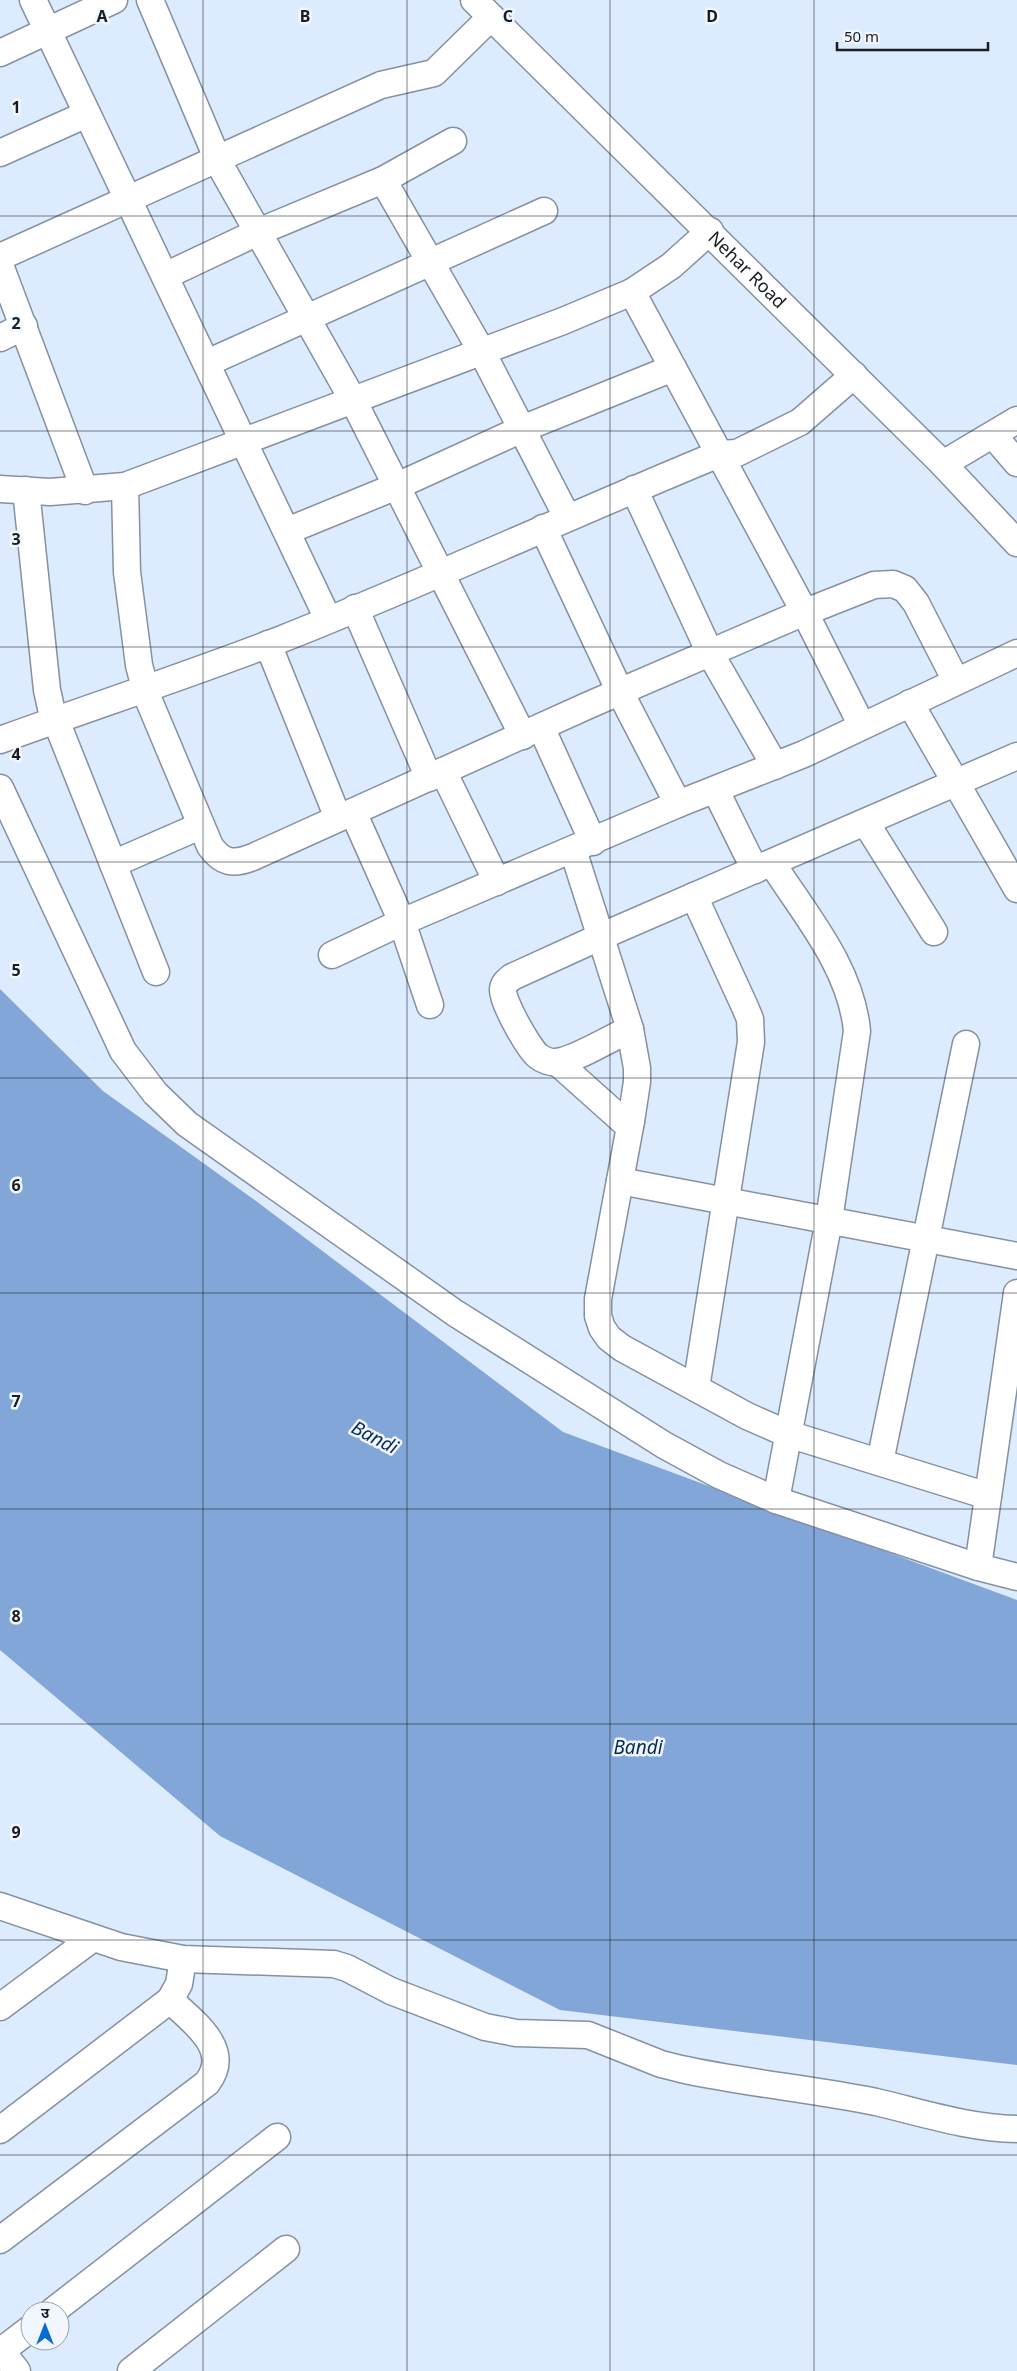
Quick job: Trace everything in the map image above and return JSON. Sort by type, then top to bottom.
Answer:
[{"type":"street","points":[[33,0],[46,31],[328,619]]},
{"type":"street","points":[[0,53],[114,0]]},
{"type":"street","points":[[150,0],[217,159],[354,400],[441,572],[532,731],[584,846],[602,936],[630,1029],[637,1068],[637,1082],[631,1121],[598,1299],[598,1316],[602,1328],[609,1338],[622,1348],[747,1416],[788,1434],[988,1496]]},
{"type":"street","points":[[0,257],[381,85],[434,73],[483,8]]},
{"type":"street","name":"Nehar Road","points":[[483,8],[943,464],[1017,543]]},
{"type":"street","points":[[0,153],[87,114]]},
{"type":"street","points":[[165,276],[258,232],[383,180],[453,141]]},
{"type":"street","points":[[383,180],[432,262],[482,352],[567,517]]},
{"type":"street","points":[[206,363],[544,211]]},
{"type":"street","points":[[0,489],[85,490],[125,486],[564,321],[632,292],[671,266],[710,231]]},
{"type":"street","points":[[0,265],[85,490]]},
{"type":"street","points":[[632,292],[805,613],[862,726]]},
{"type":"street","points":[[0,338],[24,326]]},
{"type":"street","points":[[287,531],[397,486],[522,429],[672,368]]},
{"type":"street","points":[[0,740],[146,690],[268,644],[719,454],[737,453],[800,422],[854,375]]},
{"type":"street","points":[[943,464],[1017,420]]},
{"type":"street","points":[[993,435],[1017,463]]},
{"type":"street","points":[[125,486],[126,572],[139,665],[146,690],[200,826],[215,854],[231,863],[253,857],[620,692],[874,585],[884,583],[900,585],[916,603],[956,681]]},
{"type":"street","points":[[634,489],[710,653],[775,766]]},
{"type":"street","points":[[26,490],[47,690],[55,720],[156,972]]},
{"type":"street","points":[[542,528],[620,692],[678,804]]},
{"type":"street","points":[[355,608],[436,774],[497,882]]},
{"type":"street","points":[[268,644],[346,815],[402,922],[430,1004]]},
{"type":"street","points":[[332,955],[402,922],[584,846],[678,804],[716,791],[775,766],[1017,653]]},
{"type":"street","points":[[910,703],[1017,890]]},
{"type":"street","points":[[631,1121],[623,1121],[557,1062],[538,1056],[528,1044],[504,999],[502,990],[506,982],[602,936],[1017,756]]},
{"type":"street","points":[[0,788],[123,1051],[155,1093],[187,1124],[455,1313],[664,1445],[719,1475],[776,1500],[978,1567],[1017,1578]]},
{"type":"street","points":[[716,791],[763,867],[839,968],[855,1012],[857,1031],[829,1220],[776,1500]]},
{"type":"street","points":[[866,823],[934,932]]},
{"type":"street","points":[[113,864],[200,826]]},
{"type":"street","points":[[694,896],[745,1007],[751,1029],[751,1042],[727,1201],[696,1388]]},
{"type":"street","points":[[557,1062],[630,1029]]},
{"type":"street","points":[[880,1462],[966,1044]]},
{"type":"street","points":[[620,1181],[1017,1256]]},
{"type":"street","points":[[978,1567],[1017,1293]]},
{"type":"street","points":[[0,1906],[121,1947],[183,1959],[334,1964],[347,1968],[391,1991],[463,2020],[504,2032],[588,2035],[661,2064],[681,2069],[876,2102],[962,2124],[1017,2129]]},
{"type":"street","points":[[0,2007],[93,1938]]},
{"type":"street","points":[[0,2130],[170,2000],[179,1984],[183,1959]]},
{"type":"street","points":[[0,2240],[207,2083],[213,2075],[216,2067],[216,2056],[209,2040],[170,2000]]},
{"type":"street","points":[[66,2301],[277,2137]]},
{"type":"street","points":[[131,2371],[286,2249]]},
{"type":"street","points":[[5,2356],[20,2340]]},
{"type":"water","name":"Bandi","points":[[0,989],[103,1091],[256,1201],[563,1432],[1017,1600],[1017,2065],[560,2010],[220,1836],[0,1650]]}]
